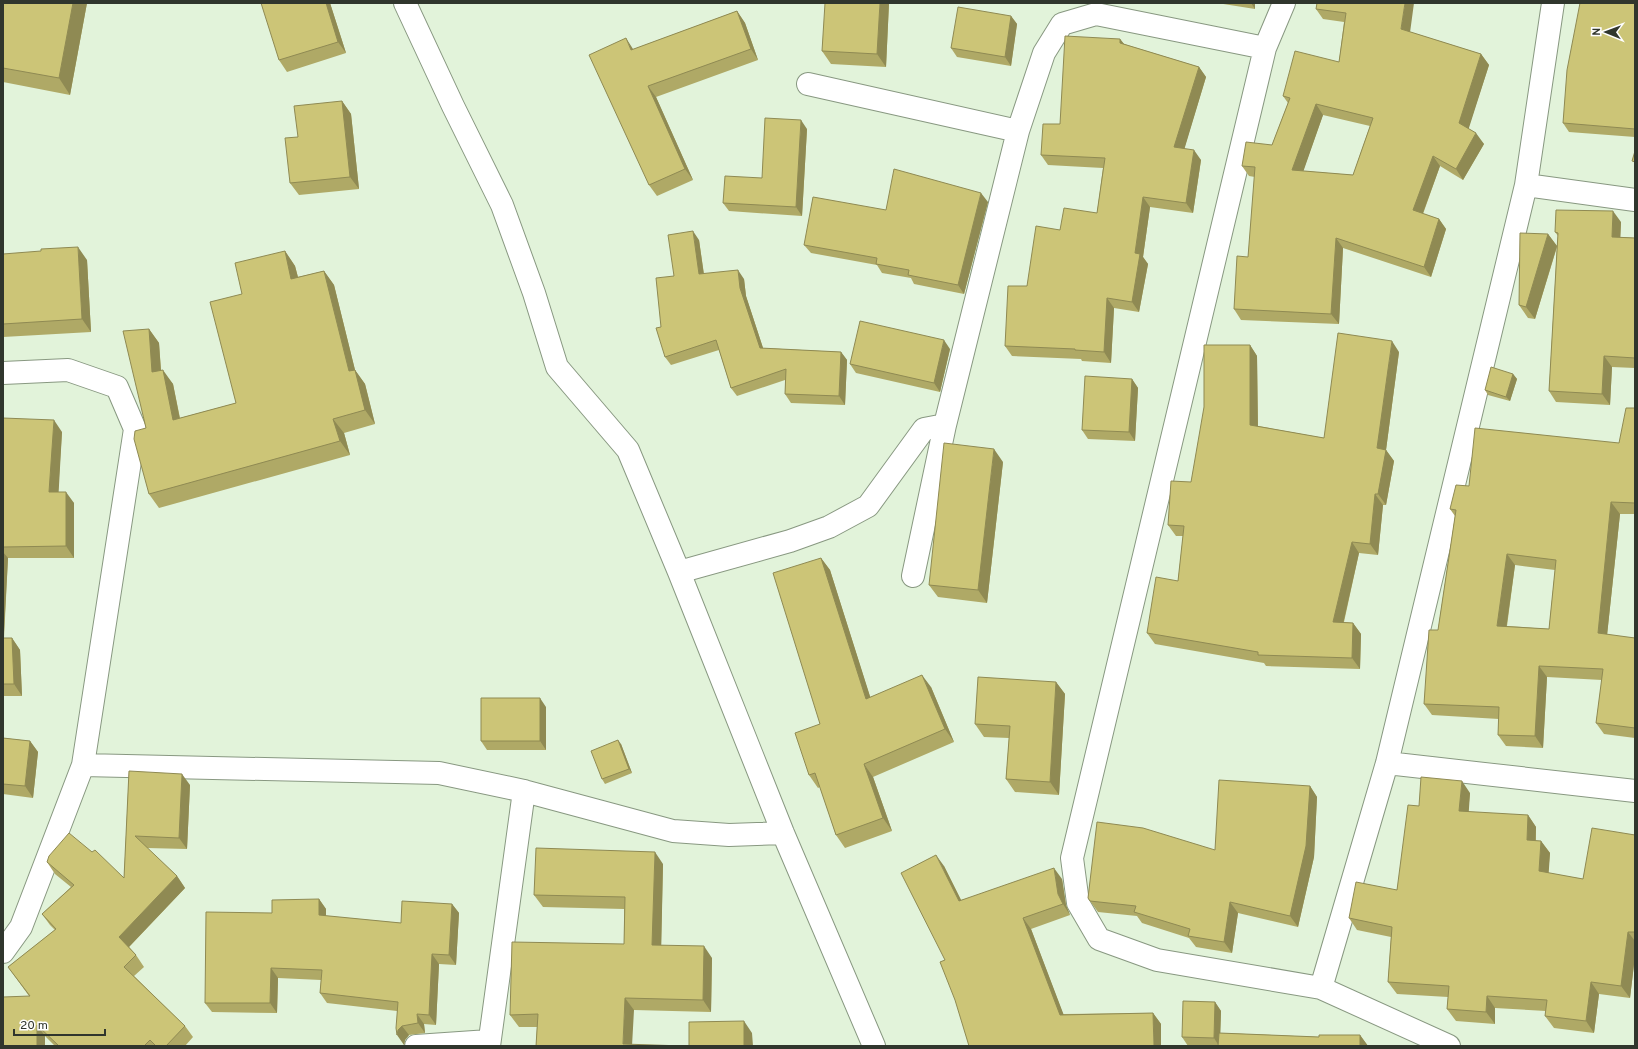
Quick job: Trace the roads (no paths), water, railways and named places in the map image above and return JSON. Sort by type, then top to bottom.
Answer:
[{"type":"street","points":[[405,3],[453,106],[502,205],[534,293],[557,367],[628,450],[679,572],[783,833],[874,1046]]},
{"type":"street","points":[[1284,3],[1265,48],[1072,858],[1078,903],[1099,939],[1157,960],[1321,988],[1449,1046]]},
{"type":"street","points":[[1321,988],[1387,763],[1526,185],[1552,3]]},
{"type":"street","points":[[913,576],[945,425],[1018,131],[1044,53],[1062,24],[1096,14],[1265,48]]},
{"type":"street","points":[[808,84],[1018,131]]},
{"type":"street","points":[[1526,185],[1635,200]]},
{"type":"street","points":[[3,373],[68,370],[117,387],[135,429],[83,765],[22,927],[3,952]]},
{"type":"street","points":[[679,572],[830,527],[868,506],[924,428],[945,425]]},
{"type":"street","points":[[1387,763],[1635,791]]},
{"type":"street","points":[[83,765],[439,773],[524,791],[673,831],[729,835],[783,833]]},
{"type":"street","points":[[416,1046],[489,1044],[524,791]]}]
